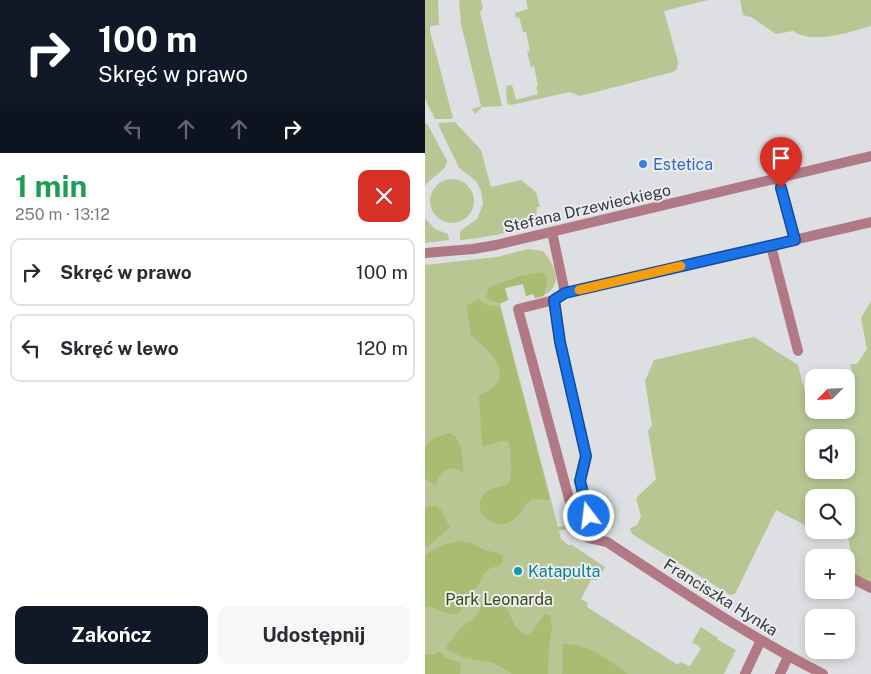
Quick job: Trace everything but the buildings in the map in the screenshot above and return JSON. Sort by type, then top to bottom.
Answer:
[{"type":"street","name":"Stefana Drzewieckiego","points":[[425,253],[473,250],[871,156]]},
{"type":"street","points":[[778,178],[795,240]]},
{"type":"street","points":[[584,500],[569,504],[519,309],[554,300],[565,293],[871,222]]},
{"type":"street","points":[[552,232],[565,293]]},
{"type":"street","points":[[771,246],[798,351]]},
{"type":"street","points":[[554,300],[560,342],[586,456],[580,481],[589,516]]},
{"type":"street","name":"Franciszka Hynka","points":[[569,504],[578,532],[589,538],[607,542],[761,640],[823,674]]},
{"type":"street","points":[[855,580],[871,588]]},
{"type":"street","points":[[745,674],[761,640]]},
{"type":"street","points":[[780,674],[788,656]]},
{"type":"green space","points":[[425,0],[438,0],[439,25],[430,26],[430,31],[453,118],[451,119],[435,119],[425,99]]},
{"type":"green space","points":[[459,0],[481,0],[483,8],[480,12],[502,106],[482,107],[475,114],[472,109],[481,106],[461,24]]},
{"type":"green space","points":[[526,0],[708,0],[664,11],[678,61],[677,69],[673,72],[580,96],[570,92],[511,105],[507,103],[506,86],[512,85],[516,100],[538,94],[534,66],[531,67],[527,52],[530,51],[526,32],[523,32],[519,17],[516,18],[515,13],[528,9]]},
{"type":"green space","points":[[740,0],[871,0],[871,26],[842,34],[821,37],[801,35],[793,31],[776,34],[751,17],[743,15]]},
{"type":"green space","points":[[455,122],[481,150],[491,187],[521,180],[536,192],[540,207],[537,207],[536,217],[528,226],[487,237],[460,240],[460,231],[477,219],[483,204],[481,191],[476,181],[459,168],[438,124]]},
{"type":"green space","points":[[425,123],[428,125],[447,161],[444,168],[425,186]]},
{"type":"green space","points":[[456,179],[468,185],[473,192],[473,210],[468,217],[461,222],[448,223],[440,220],[433,213],[430,197],[433,189],[440,182]]},
{"type":"green space","points":[[425,218],[435,229],[448,234],[449,240],[425,243]]},
{"type":"green space","name":"Park Leonarda","points":[[528,249],[543,251],[549,258],[555,273],[554,285],[550,291],[535,298],[533,294],[526,296],[523,284],[505,288],[508,300],[500,304],[558,527],[568,525],[570,528],[559,531],[561,539],[605,567],[597,580],[591,580],[581,599],[588,603],[587,607],[678,665],[680,662],[690,666],[700,650],[700,647],[692,642],[701,627],[718,638],[718,640],[736,650],[724,674],[425,674],[425,265],[497,257]]},
{"type":"green space","points":[[542,272],[548,278],[544,296],[535,298],[533,294],[526,296],[523,284],[505,288],[508,300],[500,303],[486,299],[488,289],[492,286],[520,276]]},
{"type":"green space","points":[[478,299],[487,305],[500,307],[550,500],[531,499],[516,518],[504,524],[486,518],[479,507],[485,492],[508,484],[511,475],[511,463],[508,441],[482,446],[479,396],[495,386],[500,374],[499,367],[492,355],[471,335],[467,306]]},
{"type":"green space","points":[[871,301],[871,584],[856,577],[855,549],[850,549],[848,539],[855,539],[855,489],[805,489],[805,525],[776,510],[735,594],[730,595],[632,534],[630,528],[637,525],[641,517],[636,498],[656,479],[648,431],[652,425],[645,381],[654,360],[754,337],[798,365],[805,392],[805,419],[855,419],[855,369],[851,369],[850,364],[857,364],[867,349],[861,318]]},
{"type":"green space","points":[[450,433],[455,436],[460,445],[464,474],[459,470],[446,470],[439,476],[436,486],[425,478],[425,446],[434,438]]},
{"type":"green space","points":[[437,506],[442,511],[450,528],[425,548],[425,507]]},
{"type":"green space","points":[[462,541],[472,543],[484,550],[499,553],[503,557],[503,561],[500,565],[489,569],[484,574],[459,613],[450,614],[425,607],[425,555],[442,545]]},
{"type":"green space","points":[[488,598],[502,602],[506,606],[515,625],[527,635],[530,634],[545,614],[550,615],[552,627],[548,674],[512,674],[494,663],[462,657],[447,650],[447,644],[453,639],[460,628],[475,618],[483,602]]},
{"type":"green space","points":[[563,644],[572,644],[590,649],[628,674],[562,674]]},
{"type":"green space","points":[[439,651],[446,658],[461,663],[460,674],[425,674],[425,654],[433,655]]},
{"type":"slow traffic","points":[[579,290],[681,266]]},
{"type":"place","name":"Estetica","points":[[643,164]]},
{"type":"place","name":"Katapulta","points":[[518,571]]},
{"type":"route","points":[[589,516],[580,481],[586,456],[569,386],[554,300],[565,293],[795,240],[781,188]]}]
